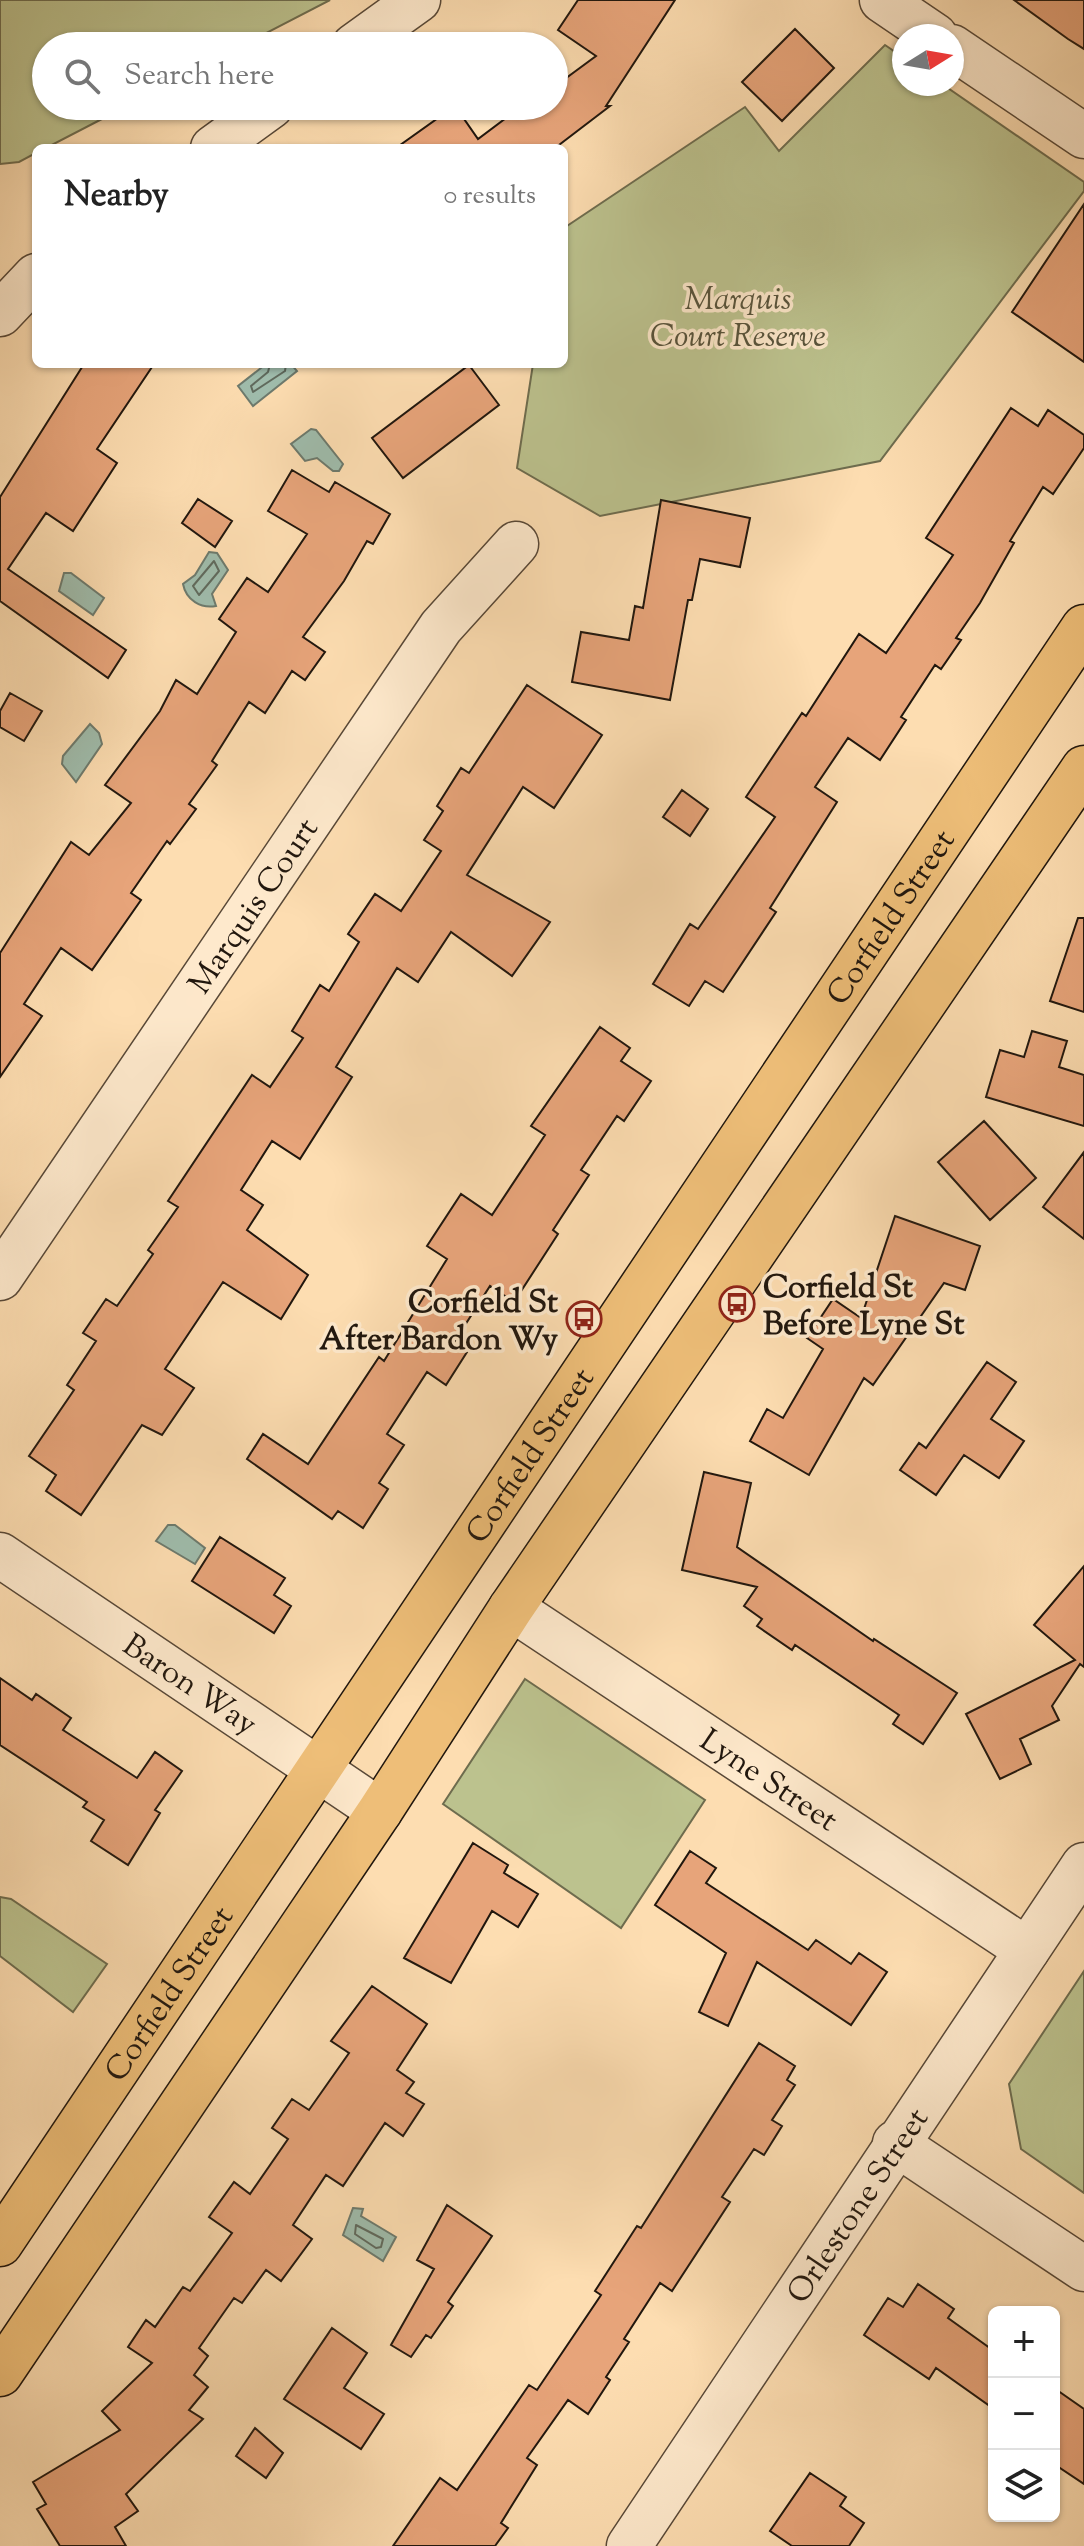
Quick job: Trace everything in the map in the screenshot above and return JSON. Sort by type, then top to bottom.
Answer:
[{"type":"main road","name":"Corfield Street","points":[[0,2244],[263,1855],[316,1768],[574,1392],[1084,627]]},
{"type":"main road","points":[[0,2374],[380,1811],[511,1608],[1084,768]]},
{"type":"street","points":[[373,32],[418,0]]},
{"type":"street","points":[[882,0],[917,24]]},
{"type":"street","points":[[964,55],[1084,136]]},
{"type":"street","points":[[219,144],[252,120]]},
{"type":"street","points":[[0,314],[32,280]]},
{"type":"street","name":"Marquis Court","points":[[0,1278],[441,627],[516,544]]},
{"type":"street","name":"Baron Way","points":[[0,1555],[380,1811]]},
{"type":"street","name":"Lyne Street","points":[[511,1608],[1027,1950]]},
{"type":"street","name":"Orlestone Street","points":[[629,2546],[895,2143],[1084,1865]]},
{"type":"street","points":[[895,2143],[1084,2269]]},
{"type":"green space","points":[[0,0],[330,0],[268,32],[32,32],[32,120],[100,120],[54,144],[32,144],[32,155],[19,162],[0,164]]},
{"type":"green space","name":"Marquis Court Reserve","points":[[885,45],[892,50],[892,96],[959,96],[1084,182],[1084,191],[880,461],[600,516],[517,468],[532,368],[568,368],[568,225],[745,107],[779,151]]},
{"type":"green space","points":[[525,1679],[705,1800],[621,1928],[443,1804]]},
{"type":"green space","points":[[0,1897],[11,1899],[107,1964],[73,2012],[0,1956]]},
{"type":"green space","points":[[1084,1971],[1084,2193],[1021,2149],[1009,2084]]},
{"type":"water","points":[[261,368],[294,368],[297,371],[253,406],[238,386]]},
{"type":"water","points":[[311,429],[316,430],[343,464],[339,471],[333,471],[317,458],[305,461],[291,444]]},
{"type":"water","points":[[209,552],[217,553],[228,570],[212,594],[216,606],[210,607],[191,599],[183,584],[195,575]]},
{"type":"water","points":[[64,573],[71,573],[104,598],[93,615],[59,591]]},
{"type":"water","points":[[90,724],[99,733],[102,744],[76,782],[62,764],[63,756]]},
{"type":"water","points":[[168,1525],[175,1525],[205,1548],[195,1564],[156,1541]]},
{"type":"water","points":[[353,2208],[363,2209],[361,2216],[396,2237],[383,2261],[343,2235]]},
{"type":"building","points":[[578,0],[675,0],[606,106],[610,106],[560,144],[402,144],[435,120],[465,120],[478,139],[503,120],[568,120],[568,77],[596,56],[568,37],[568,32],[558,30]]},
{"type":"building","points":[[1014,0],[1084,0],[1084,49],[1068,39]]},
{"type":"building","points":[[795,29],[834,68],[782,121],[742,82]]},
{"type":"building","points":[[1084,204],[1084,362],[1012,312]]},
{"type":"building","points":[[81,368],[151,368],[97,449],[117,463],[73,531],[46,513],[8,569],[126,650],[108,678],[0,601],[0,497]]},
{"type":"building","points":[[465,368],[471,368],[499,405],[403,478],[372,438]]},
{"type":"building","points":[[1011,408],[1038,426],[1048,410],[1084,435],[1084,448],[1053,494],[1043,487],[1010,541],[1014,543],[980,603],[956,638],[961,640],[941,669],[935,665],[901,717],[906,720],[880,760],[848,738],[815,787],[837,802],[770,908],[776,912],[723,992],[705,981],[689,1006],[653,984],[690,924],[698,929],[775,817],[746,797],[802,713],[806,716],[859,634],[886,653],[953,555],[926,538]]},
{"type":"building","points":[[292,470],[329,492],[335,482],[390,514],[373,544],[367,541],[344,581],[303,637],[325,652],[305,680],[292,671],[265,713],[249,702],[212,761],[217,765],[189,804],[196,809],[170,844],[167,841],[131,893],[141,900],[92,970],[61,948],[24,1004],[42,1016],[0,1077],[0,953],[71,842],[89,855],[131,803],[105,785],[160,711],[176,680],[197,694],[236,632],[219,619],[247,578],[268,592],[307,534],[268,511]]},
{"type":"building","points":[[198,499],[232,521],[215,547],[182,523]]},
{"type":"building","points":[[661,500],[750,518],[740,567],[700,559],[692,600],[688,600],[670,700],[572,682],[581,632],[629,640],[635,606],[643,608]]},
{"type":"building","points":[[527,685],[602,735],[554,808],[523,787],[467,875],[550,922],[512,976],[451,932],[418,982],[397,968],[336,1067],[352,1077],[300,1159],[272,1141],[241,1190],[263,1205],[247,1230],[308,1275],[281,1319],[223,1282],[165,1369],[194,1388],[162,1435],[142,1425],[81,1515],[46,1491],[56,1475],[29,1456],[74,1390],[67,1385],[96,1341],[83,1333],[106,1299],[117,1306],[153,1254],[148,1250],[178,1207],[168,1201],[252,1075],[270,1087],[303,1038],[292,1031],[320,985],[329,991],[359,942],[348,934],[375,894],[401,911],[441,851],[424,840],[443,811],[437,806],[461,768],[469,773]]},
{"type":"building","points":[[10,693],[42,711],[24,741],[0,727],[0,711]]},
{"type":"building","points":[[682,790],[708,809],[690,836],[663,817]]},
{"type":"building","points":[[1078,918],[1084,918],[1084,1012],[1050,1001]]},
{"type":"building","points":[[600,1027],[630,1048],[621,1061],[651,1081],[624,1121],[617,1116],[581,1170],[589,1175],[553,1230],[558,1234],[514,1302],[490,1286],[453,1344],[467,1352],[446,1385],[427,1372],[387,1434],[404,1445],[379,1483],[388,1489],[363,1528],[338,1511],[332,1519],[247,1459],[263,1434],[308,1464],[379,1357],[384,1361],[447,1259],[427,1246],[461,1194],[492,1215],[545,1135],[531,1126]]},
{"type":"building","points":[[1032,1031],[1067,1041],[1059,1067],[1084,1075],[1084,1126],[986,1097],[1000,1050],[1024,1057]]},
{"type":"building","points":[[984,1121],[1036,1178],[990,1220],[938,1162]]},
{"type":"building","points":[[1084,1152],[1084,1239],[1043,1207]]},
{"type":"building","points":[[895,1216],[980,1246],[965,1290],[944,1283],[873,1385],[864,1378],[809,1475],[750,1441],[767,1409],[783,1418],[823,1349],[807,1338],[833,1299],[861,1318]]},
{"type":"building","points":[[987,1362],[1016,1382],[991,1419],[1024,1441],[999,1478],[964,1455],[936,1495],[900,1470],[919,1443],[926,1448]]},
{"type":"building","points":[[704,1472],[751,1483],[737,1547],[873,1641],[957,1693],[923,1744],[893,1724],[899,1715],[795,1645],[792,1650],[757,1626],[762,1619],[744,1606],[757,1587],[682,1570]]},
{"type":"building","points":[[220,1537],[285,1578],[274,1595],[291,1606],[274,1633],[192,1581]]},
{"type":"building","points":[[1084,1566],[1084,1667],[1080,1664],[1052,1706],[1059,1720],[1020,1739],[1031,1764],[1000,1779],[966,1714],[1075,1660],[1034,1625]]},
{"type":"building","points":[[0,1678],[32,1700],[36,1694],[71,1718],[63,1730],[137,1778],[155,1752],[182,1771],[155,1810],[160,1813],[128,1865],[91,1841],[104,1820],[83,1807],[87,1802],[0,1745]]},
{"type":"building","points":[[473,1843],[508,1865],[504,1873],[538,1894],[518,1927],[492,1911],[451,1983],[404,1958]]},
{"type":"building","points":[[690,1851],[716,1868],[706,1883],[808,1950],[816,1940],[851,1964],[859,1953],[887,1972],[851,2025],[757,1962],[728,2026],[699,2012],[726,1953],[655,1905]]},
{"type":"building","points":[[372,1986],[427,2024],[397,2070],[414,2082],[406,2093],[424,2104],[403,2136],[385,2123],[343,2186],[326,2175],[293,2225],[312,2239],[281,2281],[266,2270],[242,2303],[234,2298],[199,2348],[208,2356],[194,2375],[208,2387],[189,2410],[203,2419],[126,2494],[138,2511],[115,2527],[126,2546],[60,2546],[37,2509],[46,2504],[33,2482],[120,2430],[102,2411],[152,2363],[128,2347],[146,2320],[155,2327],[183,2287],[190,2291],[232,2233],[209,2217],[234,2182],[250,2194],[288,2139],[272,2128],[292,2099],[309,2110],[349,2053],[331,2041]]},
{"type":"building","points":[[759,2043],[795,2066],[787,2080],[795,2085],[772,2120],[782,2126],[764,2155],[754,2149],[722,2197],[730,2202],[672,2291],[660,2283],[624,2339],[629,2342],[606,2377],[610,2380],[588,2414],[568,2400],[527,2458],[537,2465],[501,2523],[508,2528],[495,2546],[393,2546],[440,2478],[457,2490],[529,2385],[537,2390],[601,2295],[595,2291],[637,2226],[641,2228]]},
{"type":"building","points":[[447,2205],[492,2236],[448,2302],[453,2306],[431,2338],[426,2335],[411,2357],[391,2345],[434,2269],[417,2260]]},
{"type":"building","points":[[918,2284],[954,2309],[948,2318],[988,2347],[988,2405],[936,2368],[929,2379],[864,2335],[888,2298],[903,2307]]},
{"type":"building","points":[[332,2328],[367,2353],[344,2388],[384,2414],[361,2449],[284,2399]]},
{"type":"building","points":[[1060,2392],[1084,2409],[1084,2484],[1060,2468]]},
{"type":"building","points":[[255,2428],[283,2453],[266,2478],[236,2456]]},
{"type":"building","points":[[810,2473],[846,2497],[840,2506],[864,2523],[849,2546],[792,2546],[770,2531]]},
{"type":"place","name":"Corfield St Before Lyne St","points":[[737,1304]]},
{"type":"place","name":"Corfield St After Bardon Wy","points":[[584,1319]]}]
